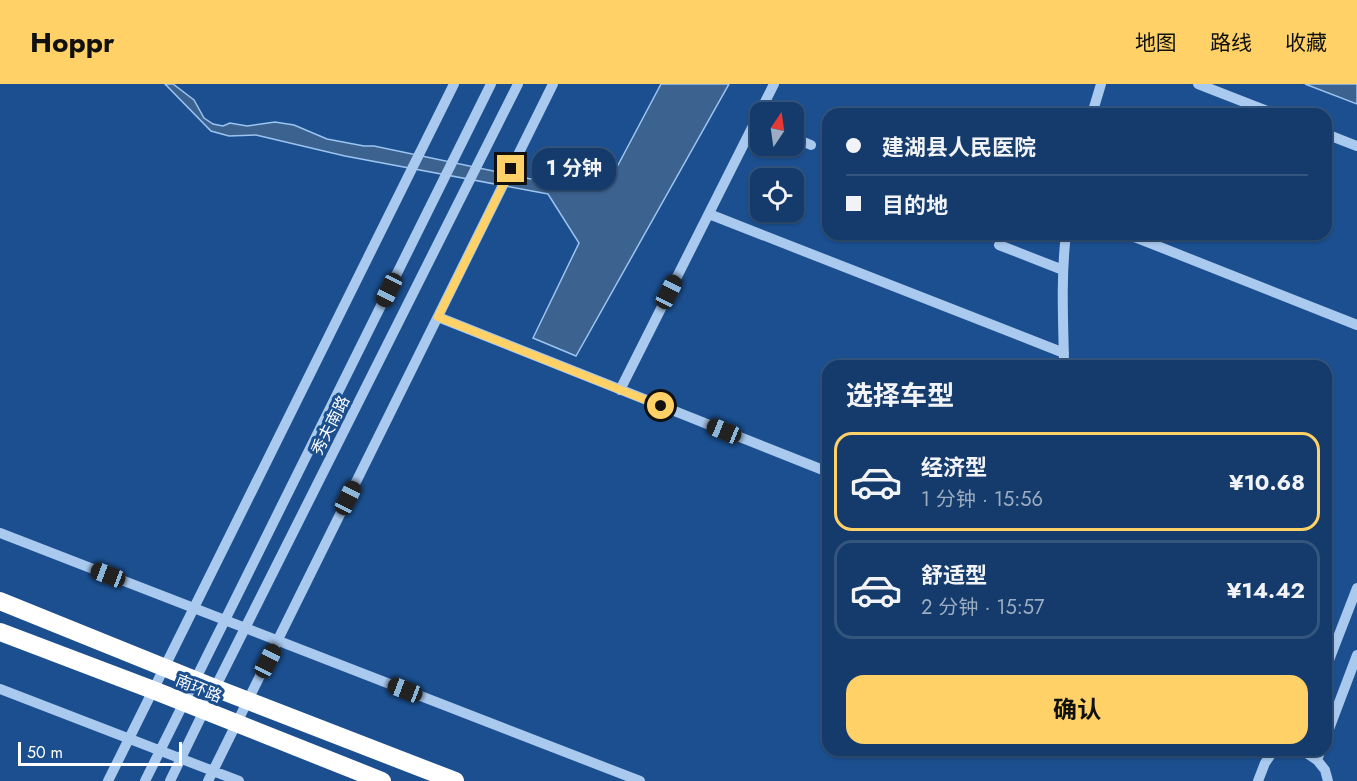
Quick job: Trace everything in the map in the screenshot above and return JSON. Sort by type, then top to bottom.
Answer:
[{"type":"highway","points":[[0,601],[215,688],[455,781]]},
{"type":"highway","name":"南环路","points":[[0,632],[382,781]]},
{"type":"street","points":[[108,781],[454,84]]},
{"type":"street","name":"秀夫南路","points":[[146,781],[491,84]]},
{"type":"street","name":"秀夫南路","points":[[170,781],[518,84]]},
{"type":"street","points":[[210,776],[553,84]]},
{"type":"street","points":[[767,102],[774,84]]},
{"type":"street","points":[[1094,108],[1101,84]]},
{"type":"street","points":[[1198,84],[1260,108]]},
{"type":"street","points":[[1332,136],[1357,146]]},
{"type":"street","points":[[620,390],[709,214],[750,139]]},
{"type":"street","points":[[804,142],[811,145]]},
{"type":"street","points":[[709,214],[1064,353]]},
{"type":"street","points":[[1065,360],[1063,270],[1066,240]]},
{"type":"street","points":[[1142,240],[1357,325]]},
{"type":"street","points":[[999,245],[1063,270]]},
{"type":"street","points":[[438,317],[822,470]]},
{"type":"street","points":[[0,533],[640,781]]},
{"type":"street","points":[[1332,653],[1357,588]]},
{"type":"street","points":[[1332,721],[1357,656]]},
{"type":"street","points":[[0,689],[181,759],[210,776],[238,781]]},
{"type":"street","points":[[1258,781],[1270,756]]},
{"type":"street","points":[[1319,756],[1328,781]]},
{"type":"water","points":[[165,84],[173,84],[194,100],[204,118],[213,124],[223,126],[230,123],[247,126],[275,122],[294,125],[327,139],[374,146],[531,179],[567,167],[580,182],[609,182],[661,84],[729,84],[576,356],[533,338],[579,243],[548,194],[345,156],[256,135],[229,136],[211,131]]},
{"type":"water","points":[[1305,84],[1357,84],[1357,104]]},
{"type":"route","points":[[511,169],[438,317],[661,406]]}]
